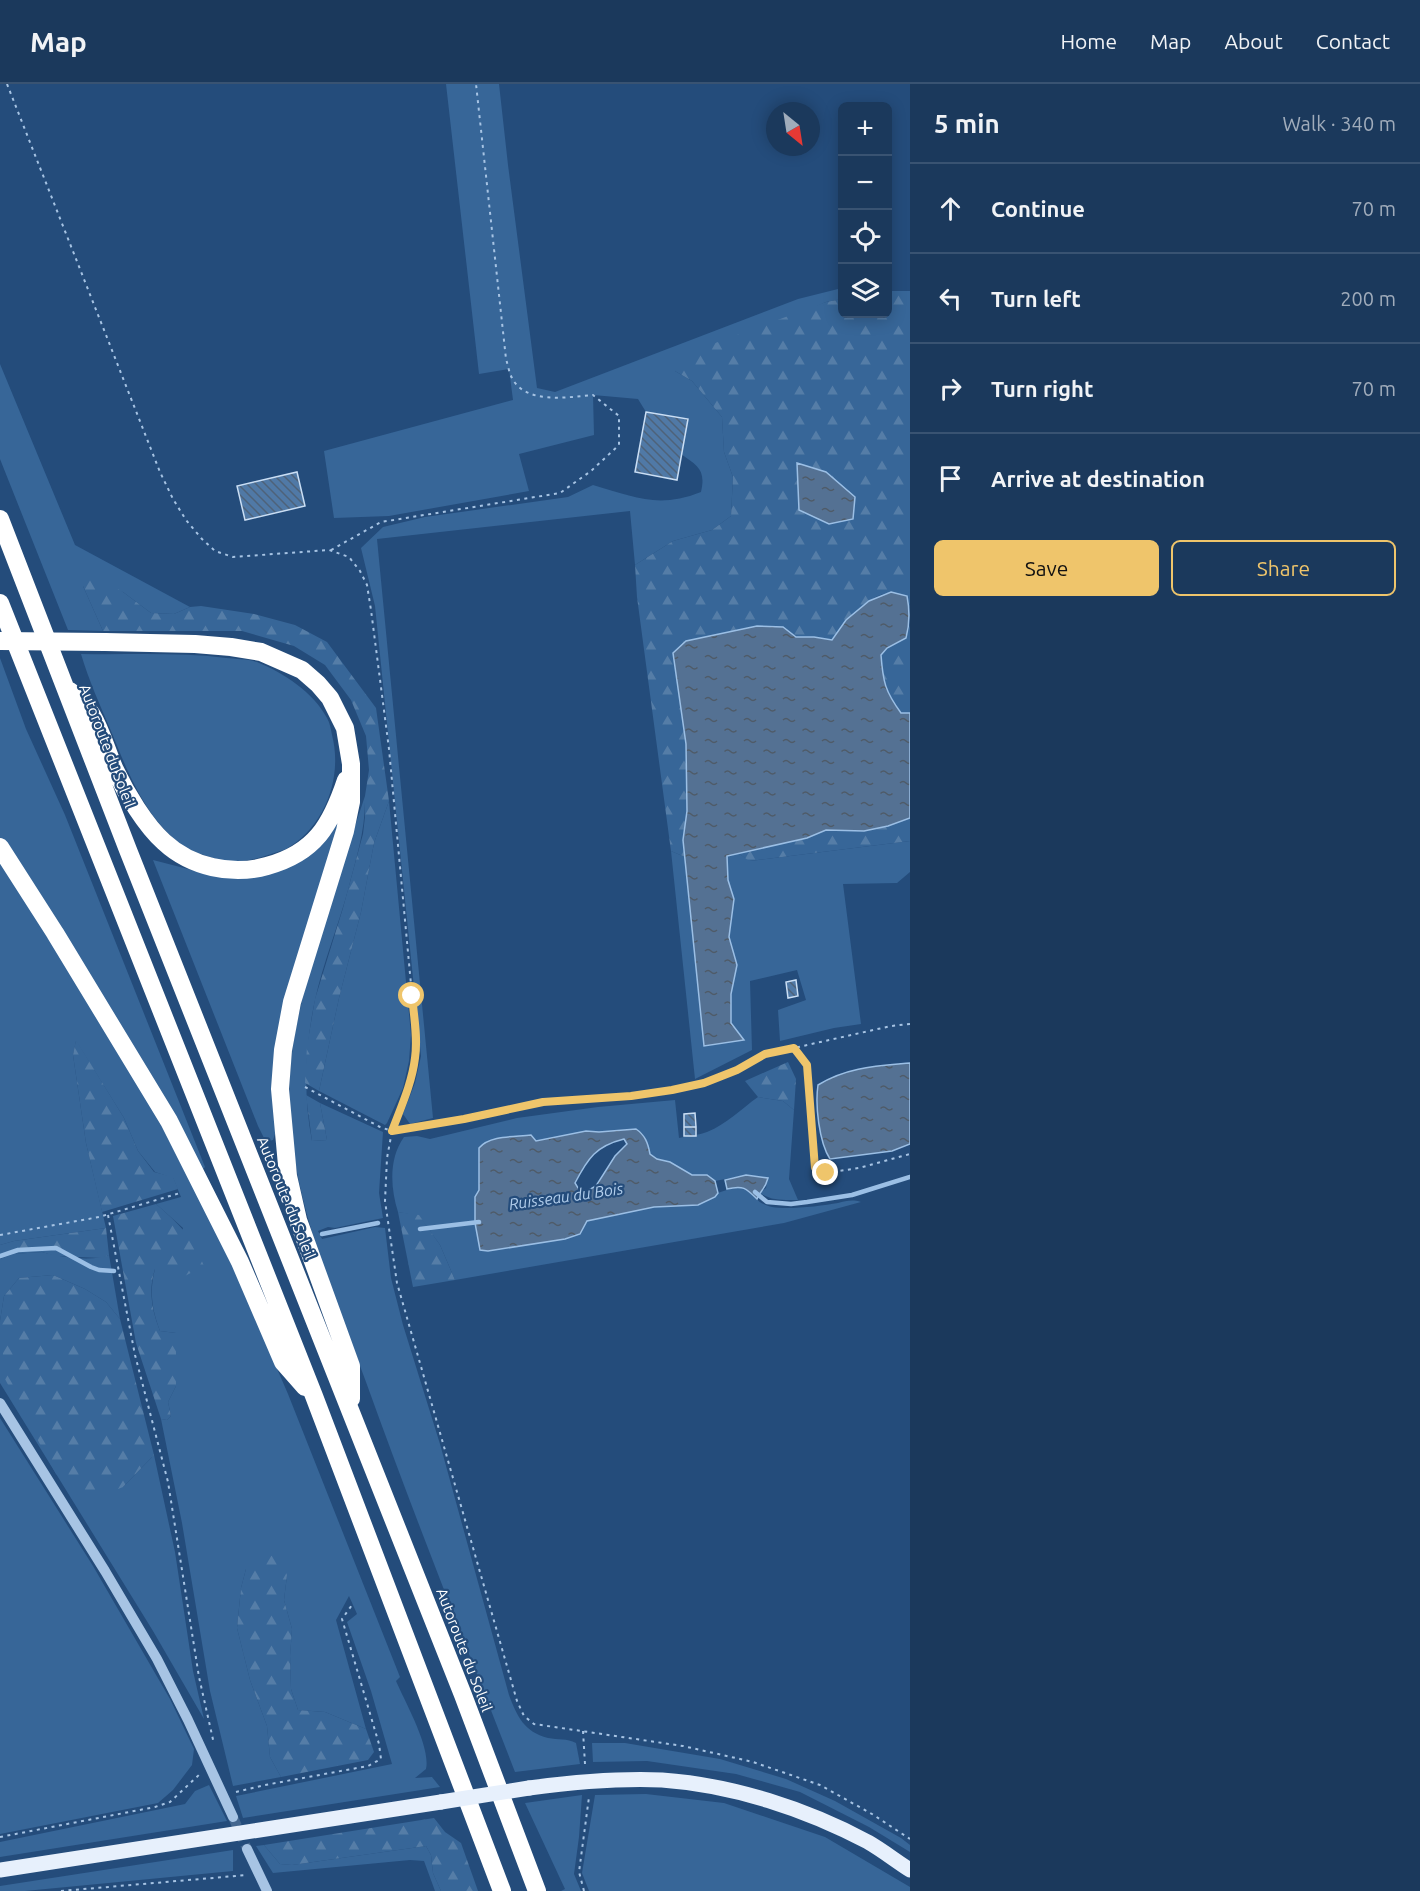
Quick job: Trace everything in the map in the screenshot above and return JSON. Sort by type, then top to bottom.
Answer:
[{"type":"highway","name":"Autoroute du Soleil","points":[[0,519],[128,850],[467,1706],[537,1891]]},
{"type":"highway","points":[[0,603],[314,1396],[502,1891]]},
{"type":"highway","points":[[0,641],[195,644],[261,652],[302,670],[318,684],[330,698],[345,728],[351,764],[351,802],[345,831],[292,1002],[283,1050],[280,1089],[290,1187],[298,1220],[351,1366],[350,1409]]},
{"type":"highway","points":[[64,684],[91,714],[116,771],[134,802],[163,842],[180,854],[215,868],[257,869],[293,857],[307,847],[331,818],[351,764]]},
{"type":"highway","points":[[0,847],[169,1121],[240,1262],[283,1362],[314,1396]]},
{"type":"main road","points":[[0,1870],[530,1788],[617,1779],[663,1780],[706,1786],[759,1798],[814,1816],[868,1843],[910,1870]]},
{"type":"street","points":[[0,1403],[157,1659],[233,1817]]},
{"type":"street","points":[[248,1849],[267,1891]]},
{"type":"path","points":[[7,84],[160,472],[186,520],[215,551],[233,557],[329,550],[349,557],[367,585],[389,748],[416,1038],[415,1059],[409,1084],[392,1131],[387,1158],[384,1200],[397,1284],[517,1701],[524,1716],[534,1724],[683,1746],[753,1762],[820,1785],[872,1814],[910,1839]]},
{"type":"path","points":[[329,550],[381,522],[560,492],[591,471],[619,445],[619,416],[593,394],[557,397],[528,394],[512,379],[506,359],[476,84]]},
{"type":"path","points":[[305,1087],[380,1127],[392,1131],[543,1102],[631,1096],[672,1090],[704,1083],[737,1070],[765,1054],[891,1026],[910,1024]]},
{"type":"path","points":[[794,1048],[807,1065],[815,1168],[826,1173],[859,1168],[910,1154]]},
{"type":"path","points":[[0,1235],[108,1215],[180,1193]]},
{"type":"path","points":[[0,1837],[155,1807],[170,1802],[209,1765],[214,1744],[199,1677],[168,1482],[135,1355],[108,1215]]},
{"type":"path","points":[[221,1792],[239,1792],[368,1766],[381,1759],[379,1744],[342,1619],[352,1605]]},
{"type":"path","points":[[583,1731],[585,1764]]},
{"type":"path","points":[[584,1891],[579,1872],[589,1797]]},
{"type":"path","points":[[61,1891],[259,1874]]},
{"type":"green space","points":[[446,84],[499,84],[537,388],[555,392],[798,299],[838,289],[838,300],[826,302],[675,371],[692,381],[722,417],[724,452],[733,477],[731,516],[712,530],[673,541],[635,565],[630,511],[377,539],[433,1118],[410,1124],[403,1114],[415,1083],[421,1056],[375,606],[361,548],[383,527],[425,517],[568,497],[593,485],[634,497],[672,500],[701,492],[702,485],[699,469],[681,454],[687,419],[646,412],[638,399],[593,395],[594,435],[519,454],[529,491],[389,516],[334,518],[324,451],[513,400],[509,369],[479,374]]},
{"type":"green space","points":[[892,291],[910,291],[910,607],[907,596],[894,593],[883,594],[858,610],[832,640],[796,637],[781,627],[754,627],[726,634],[673,653],[686,744],[687,811],[683,839],[685,857],[671,851],[637,597],[635,565],[673,541],[712,530],[731,516],[733,477],[724,452],[722,417],[692,381],[675,371],[680,356],[826,302],[838,300],[838,318],[892,318]]},
{"type":"green space","points":[[0,364],[75,545],[190,607],[174,614],[151,613],[123,592],[83,586],[103,631],[68,630],[0,459]]},
{"type":"green space","points":[[90,579],[100,579],[123,592],[151,613],[174,614],[190,607],[201,606],[254,614],[295,625],[327,642],[376,708],[389,801],[374,843],[361,912],[319,1091],[305,1083],[307,1046],[315,999],[363,834],[369,770],[366,736],[351,700],[325,665],[294,646],[242,631],[103,631],[83,586]]},
{"type":"green space","points":[[910,625],[910,713],[901,713],[886,685],[881,655],[887,648],[906,638]]},
{"type":"green space","points":[[81,654],[190,655],[246,660],[267,666],[297,684],[314,700],[327,718],[335,751],[333,784],[321,814],[300,840],[286,849],[245,861],[215,859],[188,849],[155,819],[138,791],[123,761]]},
{"type":"green space","points":[[0,658],[26,729],[65,815],[205,1167],[201,1171],[0,838]]},
{"type":"green space","points":[[365,796],[364,820],[357,855],[315,1000],[307,1053],[306,1088],[312,1141],[327,1140],[320,1103],[383,1132],[379,1193],[383,1218],[335,1228],[328,1227],[318,1231],[322,1239],[375,1227],[385,1228],[391,1278],[403,1325],[440,1444],[509,1695],[522,1722],[533,1732],[548,1738],[576,1743],[580,1764],[515,1772],[324,1270],[301,1193],[290,1114],[290,1074],[294,1039],[319,939]]},
{"type":"green space","points":[[389,801],[411,1035],[409,1061],[403,1088],[385,1125],[319,1091],[361,912],[374,843]]},
{"type":"green space","points":[[343,811],[303,941],[276,1131],[273,1140],[266,1142],[153,860],[215,876],[265,875]]},
{"type":"green space","points":[[910,818],[910,841],[749,861],[738,853],[807,838],[826,830],[864,831]]},
{"type":"green space","points":[[910,841],[910,872],[897,883],[843,884],[861,1024],[780,1041],[778,1010],[806,1000],[797,970],[750,981],[752,1050],[695,1079],[671,851],[685,857],[705,1046],[743,1040],[731,1023],[730,994],[737,965],[729,937],[734,899],[728,880],[727,856],[738,853],[750,861]]},
{"type":"green space","points":[[0,858],[150,1100],[224,1246],[288,1394],[400,1677],[396,1681],[421,1737],[427,1760],[426,1769],[415,1778],[432,1777],[440,1787],[243,1818],[236,1796],[392,1764],[371,1691],[347,1622],[357,1614],[349,1596],[336,1620],[366,1729],[325,1712],[298,1710],[291,1689],[292,1629],[284,1600],[287,1575],[246,1569],[241,1588],[237,1628],[250,1680],[267,1726],[270,1757],[281,1777],[233,1786],[210,1691],[182,1523],[161,1419],[167,1420],[171,1416],[168,1402],[176,1386],[176,1333],[160,1331],[153,1308],[152,1285],[155,1269],[168,1269],[183,1228],[156,1204],[181,1197],[173,1178],[155,1172],[138,1151],[124,1118],[76,1041],[73,1055],[86,1143],[106,1228],[0,1245]]},
{"type":"green space","points":[[76,1040],[124,1118],[138,1151],[154,1172],[173,1177],[178,1189],[102,1212],[86,1143],[73,1055]]},
{"type":"green space","points":[[788,1062],[796,1079],[794,1110],[783,1101],[758,1097],[745,1081]]},
{"type":"green space","points":[[306,1095],[320,1103],[327,1140],[312,1141]]},
{"type":"green space","points":[[758,1097],[783,1101],[794,1110],[789,1179],[798,1200],[773,1199],[764,1196],[760,1193],[766,1188],[768,1178],[746,1175],[715,1181],[707,1175],[692,1175],[670,1162],[657,1159],[649,1154],[648,1145],[642,1133],[636,1129],[586,1131],[536,1141],[530,1135],[513,1137],[479,1148],[479,1190],[475,1197],[480,1250],[488,1251],[565,1239],[587,1221],[654,1207],[698,1205],[730,1189],[745,1189],[764,1204],[778,1208],[849,1201],[861,1202],[784,1223],[455,1280],[440,1245],[419,1216],[398,1212],[393,1193],[392,1173],[399,1145],[404,1137],[417,1136],[430,1139],[517,1118],[675,1100],[679,1138],[714,1129]]},
{"type":"green space","points":[[156,1204],[184,1232],[195,1247],[204,1266],[183,1277],[173,1276],[168,1269],[155,1269],[153,1277],[152,1300],[160,1331],[176,1333],[176,1386],[168,1402],[171,1416],[167,1420],[161,1419],[136,1343],[113,1216]]},
{"type":"green space","points":[[398,1212],[419,1215],[440,1245],[455,1280],[413,1287]]},
{"type":"green space","points":[[106,1228],[109,1255],[102,1258],[55,1256],[42,1252],[13,1254],[0,1259],[0,1245]]},
{"type":"green space","points":[[42,1252],[85,1258],[109,1255],[120,1319],[106,1302],[85,1289],[53,1275],[19,1278],[4,1296],[0,1321],[0,1259],[13,1254]]},
{"type":"green space","points":[[53,1275],[85,1289],[106,1302],[120,1319],[154,1455],[123,1487],[101,1496],[79,1490],[56,1474],[5,1379],[0,1321],[4,1296],[19,1278]]},
{"type":"green space","points":[[0,1321],[123,1487],[154,1455],[175,1552],[193,1671],[204,1719],[153,1631],[0,1383]]},
{"type":"green space","points":[[0,1418],[93,1566],[170,1699],[194,1749],[192,1765],[173,1790],[158,1803],[0,1834]]},
{"type":"green space","points":[[270,1555],[280,1559],[287,1575],[284,1600],[292,1629],[291,1689],[298,1710],[325,1712],[366,1729],[374,1752],[368,1760],[281,1777],[270,1757],[267,1726],[250,1680],[237,1628],[241,1588],[246,1569],[258,1557]]},
{"type":"green space","points":[[592,1743],[625,1743],[720,1759],[786,1779],[835,1801],[901,1838],[910,1845],[910,1852],[869,1827],[800,1792],[736,1774],[647,1761],[593,1762]]},
{"type":"green space","points":[[209,1785],[227,1821],[0,1857],[0,1842],[185,1804],[195,1791]]},
{"type":"green space","points":[[646,1794],[724,1803],[825,1837],[910,1887],[910,1891],[589,1891],[582,1873],[595,1795]]},
{"type":"green space","points":[[582,1795],[574,1874],[581,1891],[561,1891],[565,1889],[525,1803]]},
{"type":"green space","points":[[434,1818],[445,1832],[461,1843],[478,1891],[441,1891],[433,1873],[431,1855],[426,1846],[292,1865],[280,1864],[264,1845]]},
{"type":"green space","points":[[264,1845],[280,1864],[292,1865],[426,1846],[431,1855],[433,1873],[441,1891],[435,1891],[424,1861],[410,1860],[273,1873],[256,1846]]},
{"type":"green space","points":[[233,1850],[233,1871],[25,1891],[0,1891],[0,1886]]},
{"type":"water","points":[[797,463],[826,472],[855,497],[853,519],[829,524],[799,510]]},
{"type":"water","points":[[891,592],[907,596],[909,607],[906,638],[887,648],[881,655],[884,679],[891,698],[901,713],[910,713],[910,818],[864,831],[826,830],[807,838],[727,856],[728,880],[734,899],[729,937],[737,965],[731,994],[731,1023],[744,1040],[704,1046],[683,840],[687,811],[686,744],[673,653],[686,641],[757,626],[783,627],[796,637],[832,640],[846,620],[869,601]]},
{"type":"water","points":[[910,1063],[910,1144],[892,1151],[830,1159],[823,1143],[819,1123],[818,1085],[851,1071]]},
{"type":"water","points":[[636,1129],[646,1140],[650,1154],[692,1175],[707,1175],[715,1181],[718,1193],[715,1197],[698,1205],[654,1207],[587,1221],[580,1234],[565,1239],[488,1251],[480,1250],[475,1223],[475,1197],[479,1190],[479,1148],[503,1137],[531,1135],[536,1141],[586,1131]],"holes":[[[624,1139],[627,1144],[615,1156],[596,1186],[587,1191],[578,1188],[575,1183],[594,1154],[614,1142]]]},
{"type":"water","points":[[746,1175],[768,1178],[757,1199],[744,1188],[727,1189],[725,1180]]},
{"type":"building","points":[[646,412],[688,419],[677,480],[635,472]]},
{"type":"building","points":[[297,472],[305,506],[245,520],[237,486]]},
{"type":"building","points":[[796,980],[798,996],[788,998],[786,982]]},
{"type":"building","points":[[695,1113],[696,1127],[684,1127],[684,1114]]},
{"type":"building","points":[[684,1127],[696,1127],[696,1136],[684,1136]]},
{"type":"waterway","name":"Ruisseau du Bois","points":[[755,1192],[767,1202],[791,1204],[852,1195],[910,1177]]},
{"type":"waterway","name":"Ruisseau du Bois","points":[[420,1229],[479,1222]]},
{"type":"waterway","name":"Ruisseau du Bois","points":[[322,1234],[378,1223]]},
{"type":"waterway","name":"Ruisseau du Bois","points":[[0,1256],[18,1250],[56,1248],[91,1267],[114,1271]]},
{"type":"tunnel","points":[[233,1817],[247,1849]]},
{"type":"route","points":[[412,996],[416,1038],[415,1059],[409,1084],[392,1131],[543,1102],[631,1096],[672,1090],[704,1083],[737,1070],[765,1054],[794,1048],[807,1065],[815,1168],[826,1173]]}]
